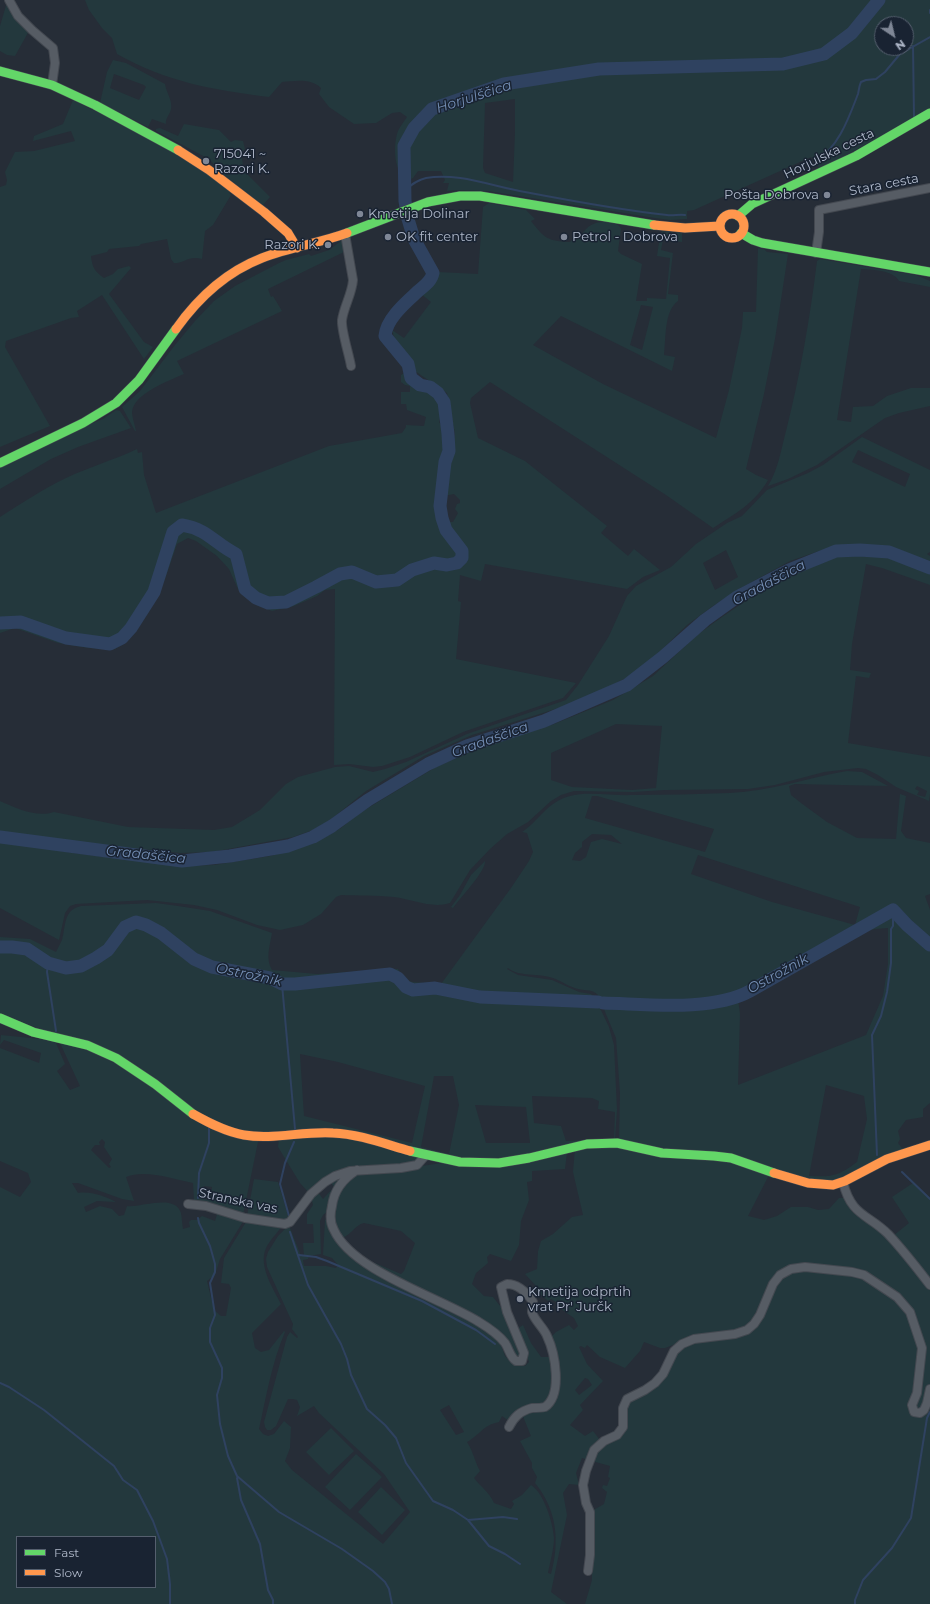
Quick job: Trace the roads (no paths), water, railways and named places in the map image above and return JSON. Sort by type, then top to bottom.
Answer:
[{"type":"street","points":[[8,0],[18,16],[53,48],[55,63],[52,85]]},
{"type":"street","points":[[0,71],[52,85],[95,105],[168,143],[192,158],[282,227],[290,234],[297,248]]},
{"type":"street","name":"Horjulska cesta","points":[[738,216],[752,204],[862,153],[930,113]]},
{"type":"street","name":"Stara cesta","points":[[816,253],[819,232],[819,210],[930,188]]},
{"type":"street","points":[[0,462],[84,423],[116,403],[139,380],[188,312],[221,280],[248,264],[275,254],[345,234],[400,212],[442,198],[480,196],[657,225],[685,228],[720,226]]},
{"type":"street","points":[[734,214],[738,216],[741,218],[744,226],[741,233],[734,237],[726,236],[721,230],[720,222],[726,216],[734,214]]},
{"type":"street","points":[[741,233],[762,243],[930,272]]},
{"type":"street","points":[[345,234],[353,280],[342,321],[351,366]]},
{"type":"street","points":[[0,1018],[34,1032],[87,1045],[116,1058],[156,1084],[190,1112],[211,1124],[244,1135],[262,1136],[332,1133],[363,1138],[444,1160],[497,1164],[517,1162],[589,1143],[617,1143],[660,1153],[715,1155],[732,1159],[801,1182],[820,1185],[832,1185],[843,1182],[881,1162],[930,1145]]},
{"type":"street","name":"Stranska vas","points":[[188,1204],[206,1206],[245,1218],[285,1224],[290,1222],[312,1194],[325,1182],[344,1172],[401,1168],[417,1165],[425,1156]]},
{"type":"street","points":[[357,1170],[344,1180],[335,1194],[331,1208],[331,1224],[341,1241],[368,1265],[430,1297],[452,1306],[484,1325],[500,1338],[508,1348],[513,1359],[516,1361],[522,1360],[524,1353],[507,1312],[501,1287],[507,1284],[518,1286],[523,1289],[533,1302],[532,1311],[548,1337],[554,1355],[556,1375],[553,1395],[551,1401],[545,1407],[523,1411],[515,1417],[509,1427]]},
{"type":"street","points":[[843,1182],[846,1196],[853,1205],[864,1216],[884,1230],[930,1285]]},
{"type":"street","points":[[588,1571],[590,1555],[590,1512],[586,1503],[583,1485],[586,1471],[594,1450],[604,1441],[617,1435],[622,1427],[623,1408],[627,1399],[655,1383],[663,1374],[674,1351],[682,1344],[694,1339],[735,1334],[746,1330],[754,1324],[760,1315],[773,1284],[780,1275],[791,1269],[805,1267],[864,1275],[897,1297],[910,1312],[922,1348],[917,1393],[912,1405],[912,1410],[914,1412],[920,1413],[924,1410],[930,1389]]},
{"type":"waterway","name":"Horjulščica","points":[[0,623],[21,622],[66,638],[110,644],[122,638],[131,628],[154,592],[173,532],[182,525],[205,533],[222,546],[236,554],[245,589],[256,598],[268,603],[286,602],[340,574],[352,572],[376,582],[397,580],[412,570],[434,563],[447,565],[457,563],[462,558],[462,551],[446,530],[440,506],[445,462],[449,451],[444,402],[438,393],[430,387],[420,385],[411,378],[408,364],[385,336],[386,330],[392,318],[428,282],[433,273],[414,239],[408,219],[405,201],[404,146],[414,128],[432,109],[504,84],[599,69],[783,64],[824,54],[852,33],[879,0]]},
{"type":"waterway","points":[[816,161],[824,155],[837,140],[851,112],[861,82],[876,79],[885,72],[900,54],[930,37]]},
{"type":"waterway","points":[[913,56],[914,117]]},
{"type":"waterway","points":[[405,190],[414,183],[426,178],[463,178],[513,190],[614,208],[669,215],[685,215]]},
{"type":"waterway","name":"Gradaščica","points":[[0,837],[182,861],[230,856],[288,846],[313,837],[332,826],[368,800],[428,764],[467,746],[544,721],[627,685],[663,657],[705,620],[737,597],[789,570],[836,551],[860,550],[889,552],[930,568]]},
{"type":"waterway","points":[[877,1155],[872,1035],[881,1016],[887,992],[891,963],[891,929],[893,926],[893,910]]},
{"type":"waterway","name":"Ostrožnik","points":[[603,1003],[678,1005],[717,1002],[735,998],[893,910],[907,925],[930,945]]},
{"type":"waterway","name":"Ostrožnik","points":[[0,947],[27,949],[48,963],[66,968],[81,966],[108,950],[125,927],[136,922],[146,925],[161,933],[194,959],[212,967],[270,978],[282,984],[390,974],[398,978],[406,987],[413,990],[435,988],[480,997],[598,1002]]},
{"type":"waterway","points":[[48,963],[47,972],[56,1031]]},
{"type":"waterway","points":[[282,984],[295,1129]]},
{"type":"waterway","points":[[198,1198],[199,1173],[209,1143],[209,1127]]},
{"type":"waterway","points":[[289,1216],[280,1184],[285,1163],[294,1142]]},
{"type":"waterway","points":[[902,1172],[930,1199]]},
{"type":"waterway","points":[[198,1218],[210,1246],[215,1264],[215,1272],[210,1283],[215,1315],[210,1328],[210,1342],[222,1368],[222,1378],[217,1395],[220,1424],[228,1456],[237,1476],[279,1512],[342,1549],[373,1571],[385,1582],[389,1589],[392,1604]]},
{"type":"waterway","points":[[290,1232],[308,1285],[341,1344],[351,1375],[367,1409],[385,1425],[396,1438],[406,1463],[433,1501],[453,1510],[468,1520],[489,1546],[520,1564]]},
{"type":"waterway","points":[[299,1255],[316,1257],[327,1261],[422,1301],[476,1330],[495,1344]]},
{"type":"waterway","points":[[0,1383],[9,1387],[44,1410],[114,1466],[123,1480],[137,1490],[153,1521],[167,1559],[170,1584],[170,1604]]},
{"type":"waterway","points":[[855,1604],[855,1600],[863,1580],[892,1548],[911,1518],[927,1418],[930,1412]]},
{"type":"waterway","points":[[237,1478],[241,1500],[260,1544],[268,1590],[273,1600],[273,1604]]},
{"type":"waterway","points":[[468,1520],[503,1517],[517,1519]]},
{"type":"place","name":"715041 ~ Razori K.","points":[[206,161]]},
{"type":"place","name":"Pošta Dobrova","points":[[827,195]]},
{"type":"place","name":"Kmetija Dolinar","points":[[360,214]]},
{"type":"place","name":"OK fit center","points":[[388,237]]},
{"type":"place","name":"Petrol - Dobrova","points":[[564,237]]},
{"type":"place","name":"Razori K.","points":[[328,245]]},
{"type":"place","name":"Kmetija odprtih vrat Pr' Jurčk","points":[[520,1299]]}]
